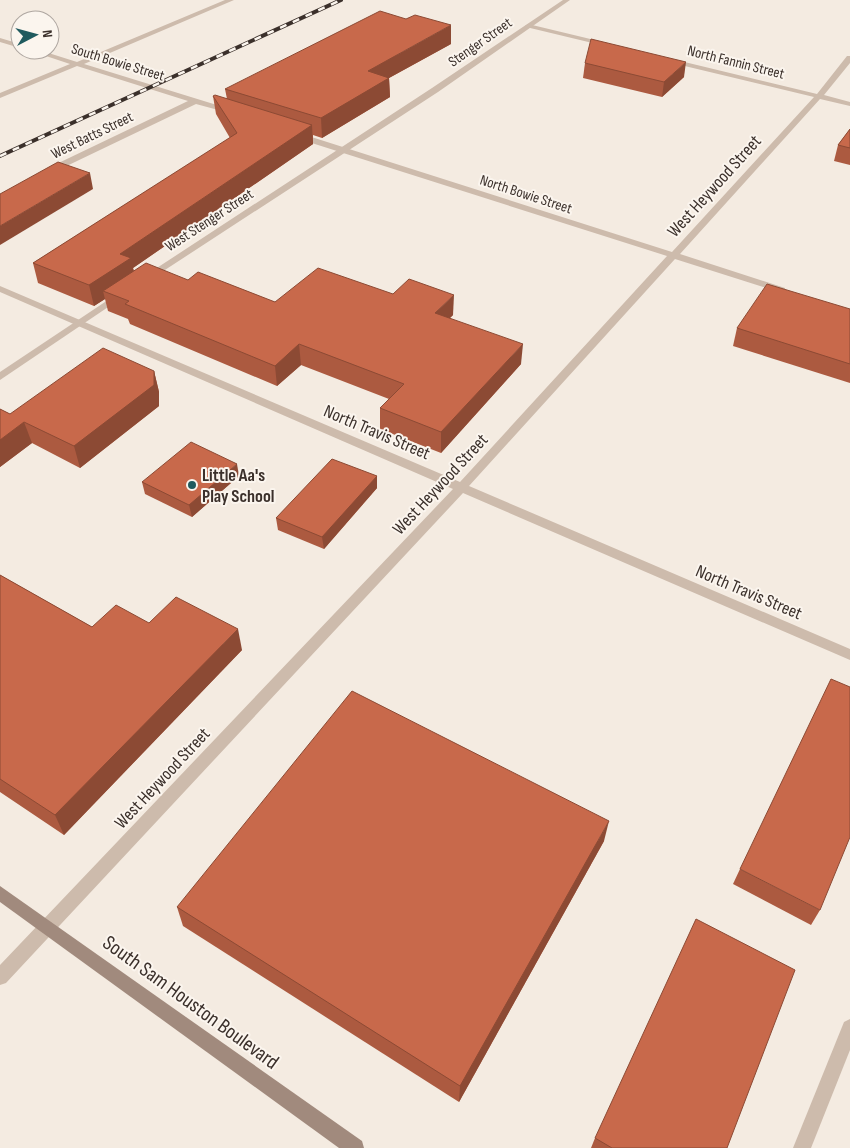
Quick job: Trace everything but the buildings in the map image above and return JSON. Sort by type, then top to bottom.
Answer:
[{"type":"main road","name":"South Sam Houston Boulevard","points":[[0,893],[355,1148]]},
{"type":"street","points":[[0,96],[231,0]]},
{"type":"street","name":"Stenger Street","points":[[435,90],[567,0]]},
{"type":"street","points":[[528,26],[612,46]]},
{"type":"street","name":"North Fannin Street","points":[[659,57],[850,104]]},
{"type":"street","name":"West Heywood Street","points":[[0,977],[462,487],[819,96],[850,58]]},
{"type":"street","name":"South Bowie Street","points":[[60,59],[195,101]]},
{"type":"street","name":"West Stenger Street","points":[[0,377],[79,322],[435,90]]},
{"type":"street","points":[[195,101],[241,116]]},
{"type":"street","name":"West Batts Street","points":[[44,174],[195,101]]},
{"type":"street","name":"North Bowie Street","points":[[286,132],[794,294]]},
{"type":"street","name":"North Travis Street","points":[[0,289],[850,655]]},
{"type":"street","points":[[802,1148],[850,1028]]},
{"type":"railway","points":[[0,156],[341,0]]},
{"type":"place","name":"Little Aa's Play School","points":[[192,485]]}]
